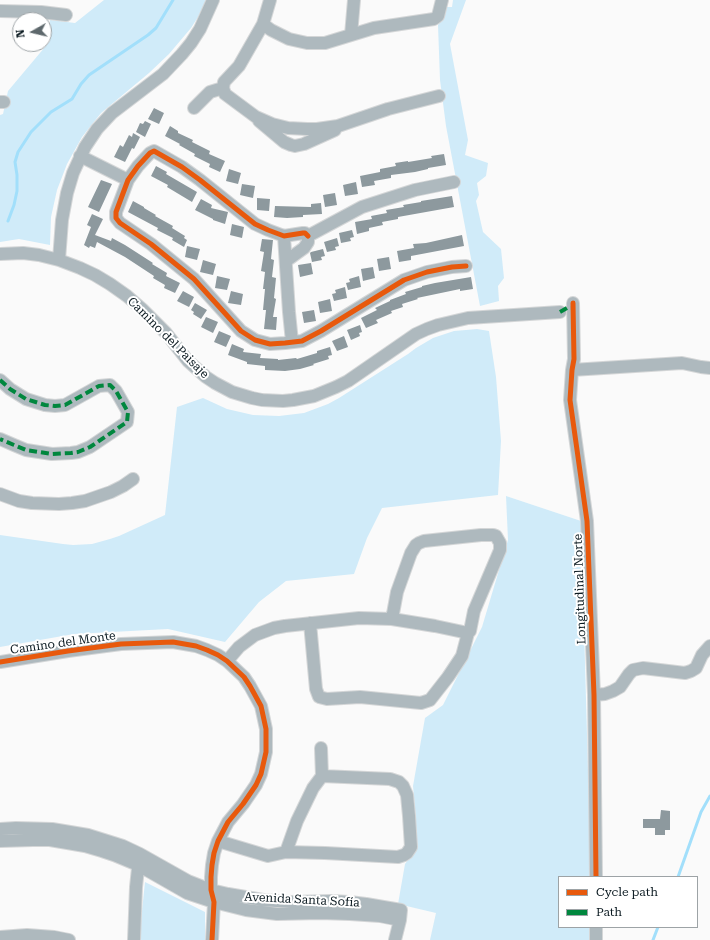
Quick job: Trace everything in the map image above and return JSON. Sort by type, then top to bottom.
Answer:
[{"type":"street","points":[[59,260],[61,225],[67,193],[80,156],[94,133],[112,113],[163,74],[182,54],[200,28],[213,0]]},
{"type":"street","points":[[270,0],[263,24],[239,66],[224,82],[223,88],[225,94],[256,117],[263,126],[284,142],[295,146],[304,144],[340,129],[347,123]]},
{"type":"street","points":[[351,35],[354,0]]},
{"type":"street","points":[[263,24],[281,35],[298,41],[306,43],[325,43],[374,28],[434,19],[438,16],[442,0]]},
{"type":"street","points":[[0,11],[41,12],[66,15]]},
{"type":"street","points":[[194,108],[210,92],[223,88]]},
{"type":"street","points":[[256,117],[280,126],[297,129],[317,129],[347,123],[388,109],[439,96]]},
{"type":"street","points":[[308,236],[305,233],[284,236],[255,224],[200,180],[182,167],[154,151],[146,157],[128,180],[116,212],[116,218],[120,223],[151,244],[194,280],[241,332],[255,340],[262,342],[278,344],[302,341],[404,280],[427,272],[466,266]]},
{"type":"street","points":[[80,156],[128,180]]},
{"type":"street","points":[[308,236],[362,207],[415,190],[454,182]]},
{"type":"street","points":[[284,236],[292,342]]},
{"type":"street","points":[[286,261],[304,248],[308,242],[308,236]]},
{"type":"street","name":"Camino del Paisaje","points":[[0,254],[23,253],[39,255],[59,260],[95,275],[127,296],[166,333],[188,361],[206,377],[232,392],[262,400],[283,401],[299,399],[314,396],[336,387],[348,381],[416,334],[438,325],[468,318],[560,312]]},
{"type":"street","name":"Longitudinal Norte","points":[[573,302],[574,359],[570,400],[587,522],[594,695],[596,876]]},
{"type":"street","points":[[572,370],[682,363],[710,368]]},
{"type":"street","points":[[0,380],[10,390],[26,399],[40,404],[55,406],[65,405],[99,386],[110,385],[116,391],[128,412],[127,422],[90,447],[78,452],[52,454],[26,450],[0,439]]},
{"type":"street","points":[[0,494],[19,501],[32,503],[72,503],[85,501],[111,492],[133,479]]},
{"type":"street","points":[[310,623],[316,689],[319,697],[327,699],[360,697],[421,703],[430,700],[462,656],[468,633],[470,631],[474,611],[500,550],[500,543],[496,536],[481,535],[424,541],[416,545],[411,553],[397,592],[392,619]]},
{"type":"street","points":[[227,661],[239,647],[255,635],[274,628],[310,623],[360,618],[392,619],[468,633]]},
{"type":"street","name":"Camino del Monte","points":[[0,662],[122,644],[173,642],[185,643],[218,655],[227,661],[244,677],[261,706],[267,740],[264,763],[256,785],[228,822],[218,841],[214,853],[211,890],[214,902],[212,940]]},
{"type":"street","points":[[594,695],[605,694],[620,687],[633,670],[643,668],[685,673],[691,671],[696,668],[702,655],[710,646]]},
{"type":"street","points":[[286,852],[297,821],[313,788],[322,776],[321,748]]},
{"type":"street","points":[[218,841],[268,856],[286,852],[398,857],[404,855],[409,850],[411,847],[407,795],[400,782],[390,779],[322,776]]},
{"type":"street","name":"Avenida Santa Sofía","points":[[0,829],[34,828],[70,831],[106,840],[139,860],[187,893],[240,909],[277,914],[320,913],[380,916],[400,915]]},
{"type":"street","name":"Avenida Santa Sofía","points":[[0,841],[33,840],[68,843],[120,857],[139,860],[211,890],[228,894],[263,900],[291,902],[331,901],[378,905],[400,915]]},
{"type":"street","points":[[134,940],[139,860]]},
{"type":"street","points":[[394,940],[400,915]]},
{"type":"street","points":[[596,928],[596,940]]},
{"type":"street","points":[[0,937],[54,937],[69,940]]},
{"type":"shaded area","points":[[104,0],[206,0],[191,28],[169,54],[149,73],[101,113],[82,137],[67,164],[57,190],[51,217],[50,245],[19,239],[0,242],[0,115],[3,114],[8,91],[41,52],[52,52],[52,20],[75,23]]},
{"type":"shaded area","points":[[453,0],[466,0],[450,44],[468,140],[465,155],[488,163],[486,176],[477,183],[479,195],[476,201],[483,232],[501,249],[504,278],[498,286],[499,301],[480,306],[446,126],[440,80],[438,25],[445,15],[447,7],[452,7]]},
{"type":"shaded area","points":[[477,329],[489,331],[496,377],[501,441],[498,495],[382,508],[367,538],[354,574],[286,581],[259,602],[225,642],[168,629],[74,634],[0,647],[0,535],[73,545],[92,544],[119,536],[165,515],[177,407],[203,398],[227,409],[253,415],[279,416],[304,413],[339,398],[433,338],[454,331]]},
{"type":"shaded area","points":[[506,496],[581,521],[591,876],[558,876],[558,928],[592,928],[593,940],[430,940],[436,913],[398,904],[405,864],[413,853],[416,820],[413,786],[425,718],[443,705],[482,627],[508,540]]},
{"type":"shaded area","points":[[145,882],[205,912],[205,940],[139,940]]},
{"type":"building","points":[[154,108],[164,113],[159,124],[148,119]]},
{"type":"building","points":[[145,121],[151,124],[145,137],[136,132],[140,123],[143,124]]},
{"type":"building","points":[[170,126],[178,131],[178,133],[193,140],[192,142],[210,151],[209,154],[225,161],[220,172],[209,167],[210,164],[194,156],[195,154],[165,136]]},
{"type":"building","points":[[133,133],[140,137],[134,149],[132,148],[125,162],[114,157],[120,145],[123,147],[129,135],[132,137]]},
{"type":"building","points":[[444,154],[446,165],[415,172],[391,175],[391,178],[374,181],[375,185],[362,187],[360,176],[380,172],[380,169],[396,166],[395,163],[432,158],[431,156]]},
{"type":"building","points":[[156,166],[167,172],[166,174],[197,192],[192,202],[167,187],[168,185],[151,176]]},
{"type":"building","points":[[229,169],[241,173],[238,184],[226,181]]},
{"type":"building","points":[[101,180],[112,184],[99,212],[88,207]]},
{"type":"building","points":[[356,182],[358,194],[345,196],[343,185]]},
{"type":"building","points":[[242,184],[255,186],[253,198],[240,195]]},
{"type":"building","points":[[335,193],[337,205],[325,207],[323,195]]},
{"type":"building","points":[[452,196],[454,207],[398,217],[398,219],[382,222],[383,225],[369,228],[369,231],[357,234],[355,222],[372,219],[371,216],[387,213],[386,210],[404,207],[403,205]]},
{"type":"building","points":[[257,198],[270,199],[269,211],[257,210]]},
{"type":"building","points":[[201,199],[212,205],[211,208],[228,212],[225,224],[213,220],[195,210]]},
{"type":"building","points":[[133,201],[173,226],[172,228],[185,236],[184,238],[187,240],[184,247],[172,240],[173,238],[157,230],[158,228],[128,212]]},
{"type":"building","points":[[321,203],[322,214],[287,218],[274,217],[275,206],[311,207],[311,204]]},
{"type":"building","points":[[92,214],[103,219],[95,235],[111,241],[112,238],[167,273],[166,276],[180,283],[175,293],[164,288],[165,285],[153,278],[154,276],[125,257],[97,242],[95,248],[90,246],[89,248],[84,245],[91,227],[87,225]]},
{"type":"building","points":[[232,224],[244,227],[242,238],[230,235]]},
{"type":"building","points":[[352,230],[354,237],[350,238],[351,241],[341,243],[339,233]]},
{"type":"building","points":[[462,235],[464,246],[411,256],[411,260],[399,262],[397,251],[414,248],[413,244],[426,243]]},
{"type":"building","points":[[337,238],[339,246],[335,247],[336,250],[327,252],[324,242]]},
{"type":"building","points":[[262,239],[273,240],[271,259],[274,260],[272,277],[276,278],[274,298],[276,299],[273,317],[277,317],[276,330],[264,329],[266,310],[263,310],[265,272],[261,271],[264,252],[260,251]]},
{"type":"building","points":[[187,246],[200,249],[197,260],[185,257]]},
{"type":"building","points":[[323,249],[325,256],[321,257],[322,260],[312,262],[310,253]]},
{"type":"building","points":[[389,257],[391,269],[379,271],[377,259]]},
{"type":"building","points":[[203,260],[216,264],[213,275],[200,272]]},
{"type":"building","points":[[311,263],[313,274],[300,277],[298,265]]},
{"type":"building","points":[[373,267],[375,278],[363,281],[361,269]]},
{"type":"building","points":[[217,276],[230,279],[227,290],[215,288]]},
{"type":"building","points":[[359,276],[361,287],[348,290],[346,283],[350,282],[349,279]]},
{"type":"building","points":[[471,277],[473,289],[460,291],[460,289],[417,298],[418,299],[402,304],[403,307],[391,311],[392,313],[376,320],[378,323],[366,328],[361,318],[377,310],[375,308],[390,300],[406,294],[405,292],[435,283]]},
{"type":"building","points":[[345,287],[347,298],[334,301],[332,294],[336,293],[335,290]]},
{"type":"building","points":[[183,291],[194,297],[189,307],[177,301]]},
{"type":"building","points":[[231,291],[243,294],[241,305],[228,303]]},
{"type":"building","points":[[330,299],[332,311],[320,313],[318,302]]},
{"type":"building","points":[[195,303],[207,310],[201,319],[193,314],[194,312],[191,310]]},
{"type":"building","points":[[314,310],[316,321],[304,323],[302,312]]},
{"type":"building","points":[[206,317],[218,322],[213,333],[201,327]]},
{"type":"building","points":[[360,325],[362,332],[359,333],[360,336],[351,340],[347,330]]},
{"type":"building","points":[[219,331],[231,336],[226,347],[214,342]]},
{"type":"building","points":[[344,336],[348,347],[337,351],[332,341]]},
{"type":"building","points":[[232,344],[244,349],[243,352],[261,354],[260,358],[278,360],[297,359],[330,347],[332,355],[328,356],[329,359],[300,369],[285,371],[265,370],[265,366],[247,364],[247,362],[228,355]]},
{"type":"building","points":[[661,810],[670,811],[670,830],[665,830],[665,835],[655,835],[655,828],[643,828],[643,819],[660,819]]},
{"type":"waterway","points":[[8,221],[17,191],[15,162],[18,152],[31,132],[51,112],[72,99],[81,84],[89,75],[156,28],[173,0]]},
{"type":"waterway","points":[[678,876],[701,812],[710,796]]},
{"type":"waterway","points":[[653,940],[658,928]]},
{"type":"marked path","points":[[560,312],[567,308],[573,308]]},
{"type":"marked path","points":[[0,380],[10,389],[26,399],[45,405],[55,406],[65,405],[99,386],[110,385],[116,391],[128,412],[127,422],[90,447],[78,452],[52,454],[26,450],[0,439]]},
{"type":"cycle path","points":[[308,236],[305,233],[284,236],[255,224],[200,180],[182,167],[154,151],[150,153],[138,166],[128,180],[116,212],[116,218],[120,223],[151,244],[194,279],[241,331],[255,340],[270,344],[302,341],[404,280],[427,272],[466,266]]},
{"type":"cycle path","points":[[573,303],[574,359],[570,400],[587,521],[594,695],[596,876]]},
{"type":"cycle path","points":[[0,662],[121,644],[173,642],[196,646],[218,655],[227,661],[244,677],[261,706],[266,729],[266,752],[261,774],[256,785],[228,822],[218,841],[214,853],[211,877],[211,890],[214,902],[212,940]]}]
